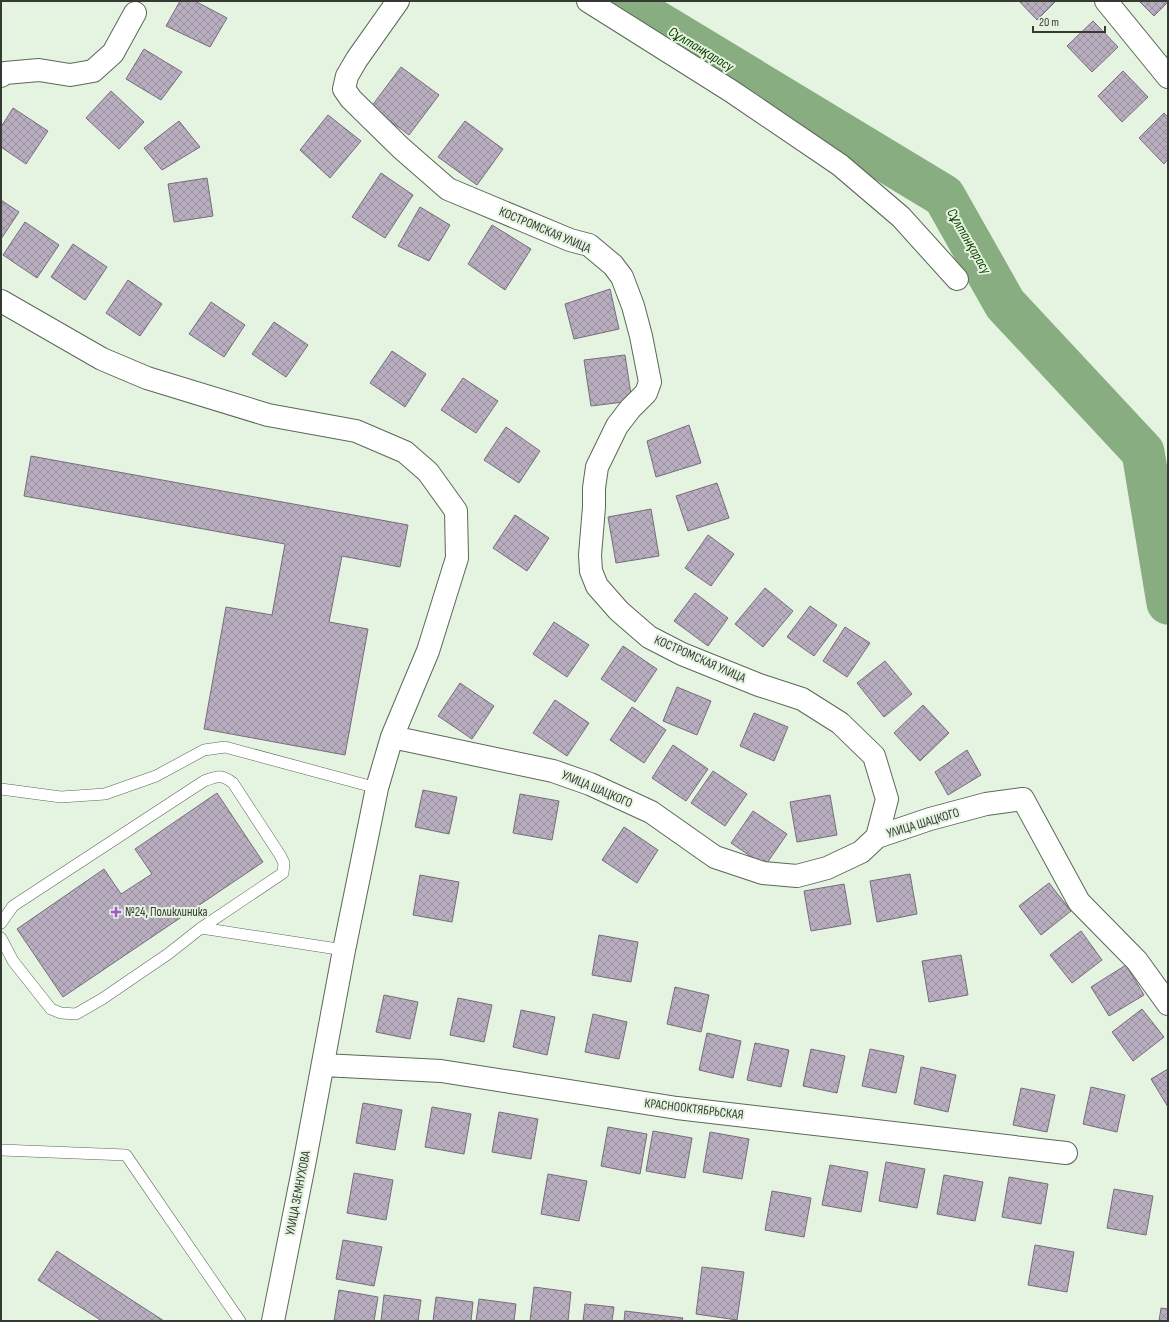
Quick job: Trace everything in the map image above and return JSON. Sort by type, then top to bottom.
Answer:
[{"type":"street","name":"КОСТРОМСКАЯ УЛИЦА","points":[[398,1],[357,59],[347,76],[344,88],[351,99],[401,148],[448,189],[570,240],[589,245],[613,265],[622,277],[633,306],[641,336],[650,382],[646,393],[630,409],[617,426],[597,467],[594,488],[590,555],[591,571],[597,586],[619,611],[649,637],[682,654],[752,682],[802,699],[840,723],[874,756],[887,800],[877,837]]},
{"type":"street","points":[[588,1],[730,91],[840,165],[901,217],[957,279]]},
{"type":"street","points":[[1106,1],[1168,77]]},
{"type":"street","points":[[1,76],[5,73],[39,70],[70,75],[93,71],[113,53],[135,13]]},
{"type":"street","name":"УЛИЦА ЗЕМНУХОВА","points":[[1,301],[102,359],[147,378],[268,415],[356,431],[405,452],[428,472],[456,511],[457,558],[428,651],[392,737],[378,788],[344,950],[274,1321]]},
{"type":"street","name":"УЛИЦА ШАЦКОГО","points":[[392,737],[553,770],[583,781],[651,812],[715,856],[763,873],[797,876],[827,868],[861,852],[877,837],[930,819],[986,804],[1023,799],[1079,902],[1137,961],[1168,1004]]},
{"type":"street","name":"КРАСНООКТЯБРЬСКАЯ","points":[[323,1065],[441,1072],[677,1108],[1066,1153]]},
{"type":"lane","points":[[1,789],[61,797],[105,794],[156,776],[204,750],[225,747],[378,788]]},
{"type":"lane","points":[[1,923],[13,906],[204,781],[216,776],[226,778],[233,783],[284,863],[283,873],[201,928],[168,954],[102,999],[76,1014],[61,1013],[51,1009],[13,961],[1,938]]},
{"type":"lane","points":[[201,928],[344,950]]},
{"type":"lane","points":[[1,1150],[126,1155],[240,1321]]},
{"type":"building","points":[[180,1],[195,1],[227,18],[210,47],[166,26]]},
{"type":"building","points":[[1019,1],[1056,1],[1037,20]]},
{"type":"building","points":[[1139,1],[1168,1],[1168,2],[1154,16]]},
{"type":"building","points":[[1093,21],[1118,47],[1092,72],[1067,46]]},
{"type":"building","points":[[144,49],[182,72],[161,100],[126,79]]},
{"type":"building","points":[[401,67],[439,95],[409,135],[371,107]]},
{"type":"building","points":[[1123,71],[1148,97],[1122,122],[1098,96]]},
{"type":"building","points":[[111,91],[144,122],[119,149],[86,118]]},
{"type":"building","points":[[13,108],[48,131],[26,164],[1,147],[1,127]]},
{"type":"building","points":[[1164,113],[1168,117],[1168,159],[1164,164],[1139,138]]},
{"type":"building","points":[[328,115],[361,141],[330,178],[300,150]]},
{"type":"building","points":[[179,121],[200,147],[162,170],[144,148]]},
{"type":"building","points":[[465,121],[503,149],[477,185],[438,157]]},
{"type":"building","points":[[381,173],[413,195],[385,238],[352,217]]},
{"type":"building","points":[[207,178],[213,216],[174,222],[168,184]]},
{"type":"building","points":[[1,200],[19,212],[1,239]]},
{"type":"building","points":[[420,207],[450,225],[429,261],[398,246]]},
{"type":"building","points":[[25,222],[59,245],[37,278],[3,255]]},
{"type":"building","points":[[492,225],[531,249],[505,290],[468,264]]},
{"type":"building","points":[[73,244],[107,267],[85,300],[51,277]]},
{"type":"building","points":[[128,280],[162,304],[140,336],[106,313]]},
{"type":"building","points":[[610,289],[619,329],[574,339],[565,304]]},
{"type":"building","points":[[211,302],[245,325],[224,357],[189,334]]},
{"type":"building","points":[[274,322],[308,345],[286,377],[252,354]]},
{"type":"building","points":[[392,351],[426,374],[405,407],[370,383]]},
{"type":"building","points":[[625,355],[632,401],[591,406],[584,360]]},
{"type":"building","points":[[463,378],[498,401],[476,433],[441,410]]},
{"type":"building","points":[[689,425],[701,463],[656,477],[647,441]]},
{"type":"building","points":[[506,427],[540,451],[519,483],[484,460]]},
{"type":"building","points":[[31,456],[408,525],[400,567],[342,556],[329,622],[368,629],[345,755],[204,729],[226,607],[272,615],[285,544],[24,496]]},
{"type":"building","points":[[717,483],[729,518],[688,531],[676,496]]},
{"type":"building","points":[[651,509],[659,556],[616,563],[608,517]]},
{"type":"building","points":[[515,515],[549,538],[527,571],[493,548]]},
{"type":"building","points":[[708,535],[734,554],[711,586],[685,568]]},
{"type":"building","points":[[765,588],[793,611],[763,647],[735,624]]},
{"type":"building","points":[[695,593],[728,618],[708,646],[674,621]]},
{"type":"building","points":[[810,606],[837,625],[814,656],[787,637]]},
{"type":"building","points":[[554,622],[589,645],[567,677],[533,654]]},
{"type":"building","points":[[845,627],[870,643],[847,677],[823,661]]},
{"type":"building","points":[[623,646],[657,669],[635,702],[601,679]]},
{"type":"building","points":[[885,661],[912,694],[884,717],[857,683]]},
{"type":"building","points":[[460,683],[494,706],[472,739],[438,716]]},
{"type":"building","points":[[677,687],[711,701],[697,735],[663,721]]},
{"type":"building","points":[[555,700],[589,723],[567,756],[533,733]]},
{"type":"building","points":[[923,705],[949,733],[920,761],[894,733]]},
{"type":"building","points":[[632,707],[666,730],[644,763],[610,740]]},
{"type":"building","points":[[754,713],[788,727],[774,761],[740,746]]},
{"type":"building","points":[[673,745],[708,769],[686,801],[652,778]]},
{"type":"building","points":[[967,750],[981,775],[948,795],[935,772]]},
{"type":"building","points":[[713,771],[747,794],[725,826],[691,803]]},
{"type":"building","points":[[423,790],[457,797],[449,834],[415,827]]},
{"type":"building","name":"№24, Поликлиника","points":[[217,793],[263,862],[63,997],[17,929],[104,869],[121,894],[152,874],[135,849]]},
{"type":"building","points":[[520,794],[559,801],[552,840],[513,833]]},
{"type":"building","points":[[830,795],[837,835],[797,842],[790,802]]},
{"type":"building","points":[[753,811],[787,834],[765,866],[731,843]]},
{"type":"building","points":[[624,827],[658,850],[637,883],[602,860]]},
{"type":"building","points":[[910,874],[917,914],[877,922],[870,881]]},
{"type":"building","points":[[420,875],[459,882],[452,922],[413,915]]},
{"type":"building","points":[[1049,883],[1071,911],[1041,935],[1019,906]]},
{"type":"building","points":[[844,884],[851,924],[811,931],[804,891]]},
{"type":"building","points":[[1081,931],[1102,960],[1072,983],[1050,955]]},
{"type":"building","points":[[599,935],[638,942],[631,982],[592,975]]},
{"type":"building","points":[[961,955],[968,995],[929,1002],[922,961]]},
{"type":"building","points":[[1126,965],[1144,995],[1109,1016],[1091,987]]},
{"type":"building","points":[[675,987],[709,995],[701,1032],[667,1024]]},
{"type":"building","points":[[384,995],[418,1002],[410,1039],[376,1032]]},
{"type":"building","points":[[458,998],[492,1005],[484,1042],[450,1035]]},
{"type":"building","points":[[1142,1009],[1164,1037],[1133,1061],[1112,1032]]},
{"type":"building","points":[[521,1010],[555,1017],[547,1055],[513,1047]]},
{"type":"building","points":[[593,1014],[627,1022],[619,1059],[585,1052]]},
{"type":"building","points":[[707,1033],[741,1041],[733,1078],[699,1070]]},
{"type":"building","points":[[755,1043],[789,1050],[781,1087],[747,1080]]},
{"type":"building","points":[[811,1049],[845,1056],[837,1093],[803,1086]]},
{"type":"building","points":[[870,1049],[904,1056],[896,1093],[862,1086]]},
{"type":"building","points":[[921,1067],[956,1075],[948,1112],[914,1104]]},
{"type":"building","points":[[1168,1069],[1168,1107],[1151,1079]]},
{"type":"building","points":[[1091,1087],[1125,1095],[1117,1132],[1083,1124]]},
{"type":"building","points":[[1021,1088],[1055,1095],[1047,1132],[1013,1125]]},
{"type":"building","points":[[363,1103],[402,1110],[395,1150],[356,1143]]},
{"type":"building","points":[[432,1107],[471,1114],[464,1154],[425,1147]]},
{"type":"building","points":[[499,1112],[538,1119],[531,1159],[492,1152]]},
{"type":"building","points":[[608,1127],[647,1134],[640,1174],[601,1166]]},
{"type":"building","points":[[653,1131],[692,1138],[685,1178],[646,1171]]},
{"type":"building","points":[[710,1132],[749,1139],[742,1179],[703,1172]]},
{"type":"building","points":[[886,1162],[925,1169],[917,1208],[879,1201]]},
{"type":"building","points":[[830,1165],[868,1172],[861,1212],[822,1205]]},
{"type":"building","points":[[354,1173],[393,1180],[386,1220],[347,1213]]},
{"type":"building","points":[[548,1174],[587,1181],[579,1221],[541,1214]]},
{"type":"building","points":[[944,1175],[983,1182],[975,1221],[937,1214]]},
{"type":"building","points":[[1009,1177],[1048,1184],[1041,1224],[1002,1217]]},
{"type":"building","points":[[1114,1189],[1153,1196],[1146,1235],[1107,1228]]},
{"type":"building","points":[[772,1191],[811,1198],[804,1237],[765,1230]]},
{"type":"building","points":[[343,1240],[382,1247],[374,1286],[336,1279]]},
{"type":"building","points":[[1035,1245],[1074,1252],[1067,1292],[1028,1285]]},
{"type":"building","points":[[57,1251],[164,1321],[102,1321],[38,1280]]},
{"type":"building","points":[[702,1267],[744,1272],[737,1320],[696,1314]]},
{"type":"building","points":[[534,1287],[571,1292],[568,1321],[530,1321]]},
{"type":"building","points":[[339,1290],[378,1297],[374,1321],[334,1321]]},
{"type":"building","points":[[384,1295],[421,1300],[418,1321],[381,1321]]},
{"type":"building","points":[[436,1297],[473,1302],[471,1321],[433,1321]]},
{"type":"building","points":[[479,1299],[516,1304],[514,1321],[476,1321]]},
{"type":"building","points":[[585,1304],[614,1307],[612,1321],[583,1321]]},
{"type":"building","points":[[1161,1308],[1168,1309],[1168,1321],[1159,1321]]},
{"type":"building","points":[[625,1311],[683,1318],[682,1321],[624,1321]]},
{"type":"waterway","name":"Сұлтанқарасу","points":[[622,1],[944,196],[1005,304],[1143,452],[1168,603]]},
{"type":"place","name":"№24, Поликлиника","points":[[116,912]]}]
